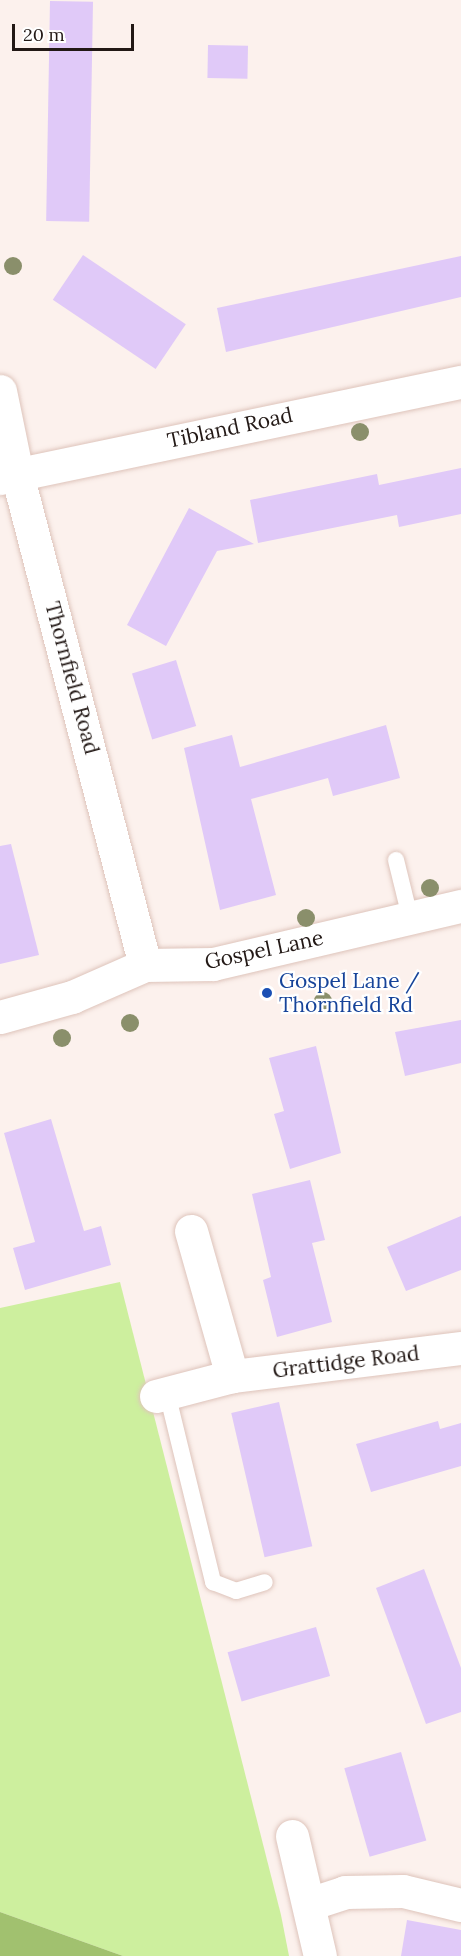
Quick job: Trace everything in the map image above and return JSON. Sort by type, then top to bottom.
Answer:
[{"type":"street","name":"Tibland Road","points":[[8,476],[461,382]]},
{"type":"street","name":"Thornfield Road","points":[[0,391],[8,476],[145,965]]},
{"type":"street","name":"Gospel Lane","points":[[0,1017],[72,997],[145,965],[213,964],[461,906]]},
{"type":"street","points":[[191,1232],[232,1376]]},
{"type":"street","name":"Grattidge Road","points":[[161,1394],[232,1376],[461,1348]]},
{"type":"street","points":[[292,1836],[320,1956]]},
{"type":"street","points":[[309,1904],[345,1892],[403,1891],[461,1905]]},
{"type":"lane","points":[[396,860],[410,917]]},
{"type":"lane","points":[[161,1394],[213,1582],[236,1591],[265,1581]]},
{"type":"green space","points":[[120,1282],[281,1915],[289,1956],[123,1956],[0,1912],[0,1308]]},
{"type":"green space","points":[[0,1912],[123,1956],[0,1956]]},
{"type":"building","points":[[50,1],[93,2],[89,222],[46,221]]},
{"type":"building","points":[[208,45],[248,46],[247,79],[207,78]]},
{"type":"building","points":[[83,255],[186,324],[156,369],[53,300]]},
{"type":"building","points":[[461,256],[461,297],[226,352],[217,308]]},
{"type":"building","points":[[461,468],[461,514],[399,527],[397,515],[258,543],[250,500],[377,474],[379,485]]},
{"type":"building","points":[[189,508],[254,544],[217,551],[166,646],[127,625]]},
{"type":"building","points":[[176,660],[196,726],[152,739],[132,673]]},
{"type":"building","points":[[386,725],[400,778],[333,796],[328,778],[251,799],[276,895],[220,910],[184,748],[232,735],[240,767]]},
{"type":"building","points":[[11,844],[39,955],[0,964],[0,846]]},
{"type":"building","points":[[461,1020],[461,1063],[405,1076],[395,1032]]},
{"type":"building","points":[[316,1046],[341,1153],[290,1169],[274,1114],[284,1111],[269,1058]]},
{"type":"building","points":[[51,1119],[84,1231],[101,1226],[111,1265],[25,1290],[13,1248],[35,1242],[4,1133]]},
{"type":"building","points":[[310,1180],[325,1240],[312,1243],[332,1322],[277,1337],[263,1280],[271,1277],[252,1194]]},
{"type":"building","points":[[461,1216],[461,1270],[406,1291],[387,1247]]},
{"type":"building","points":[[279,1402],[312,1546],[265,1557],[231,1413]]},
{"type":"building","points":[[438,1421],[440,1429],[461,1423],[461,1466],[371,1492],[356,1444]]},
{"type":"building","points":[[424,1569],[461,1668],[461,1712],[426,1724],[376,1588]]},
{"type":"building","points":[[316,1627],[330,1676],[242,1701],[228,1652]]},
{"type":"building","points":[[401,1752],[426,1840],[370,1857],[344,1768]]},
{"type":"building","points":[[407,1920],[461,1930],[461,1956],[401,1956]]},
{"type":"place","name":"Gospel Lane / Thornfield Rd","points":[[267,993]]}]
